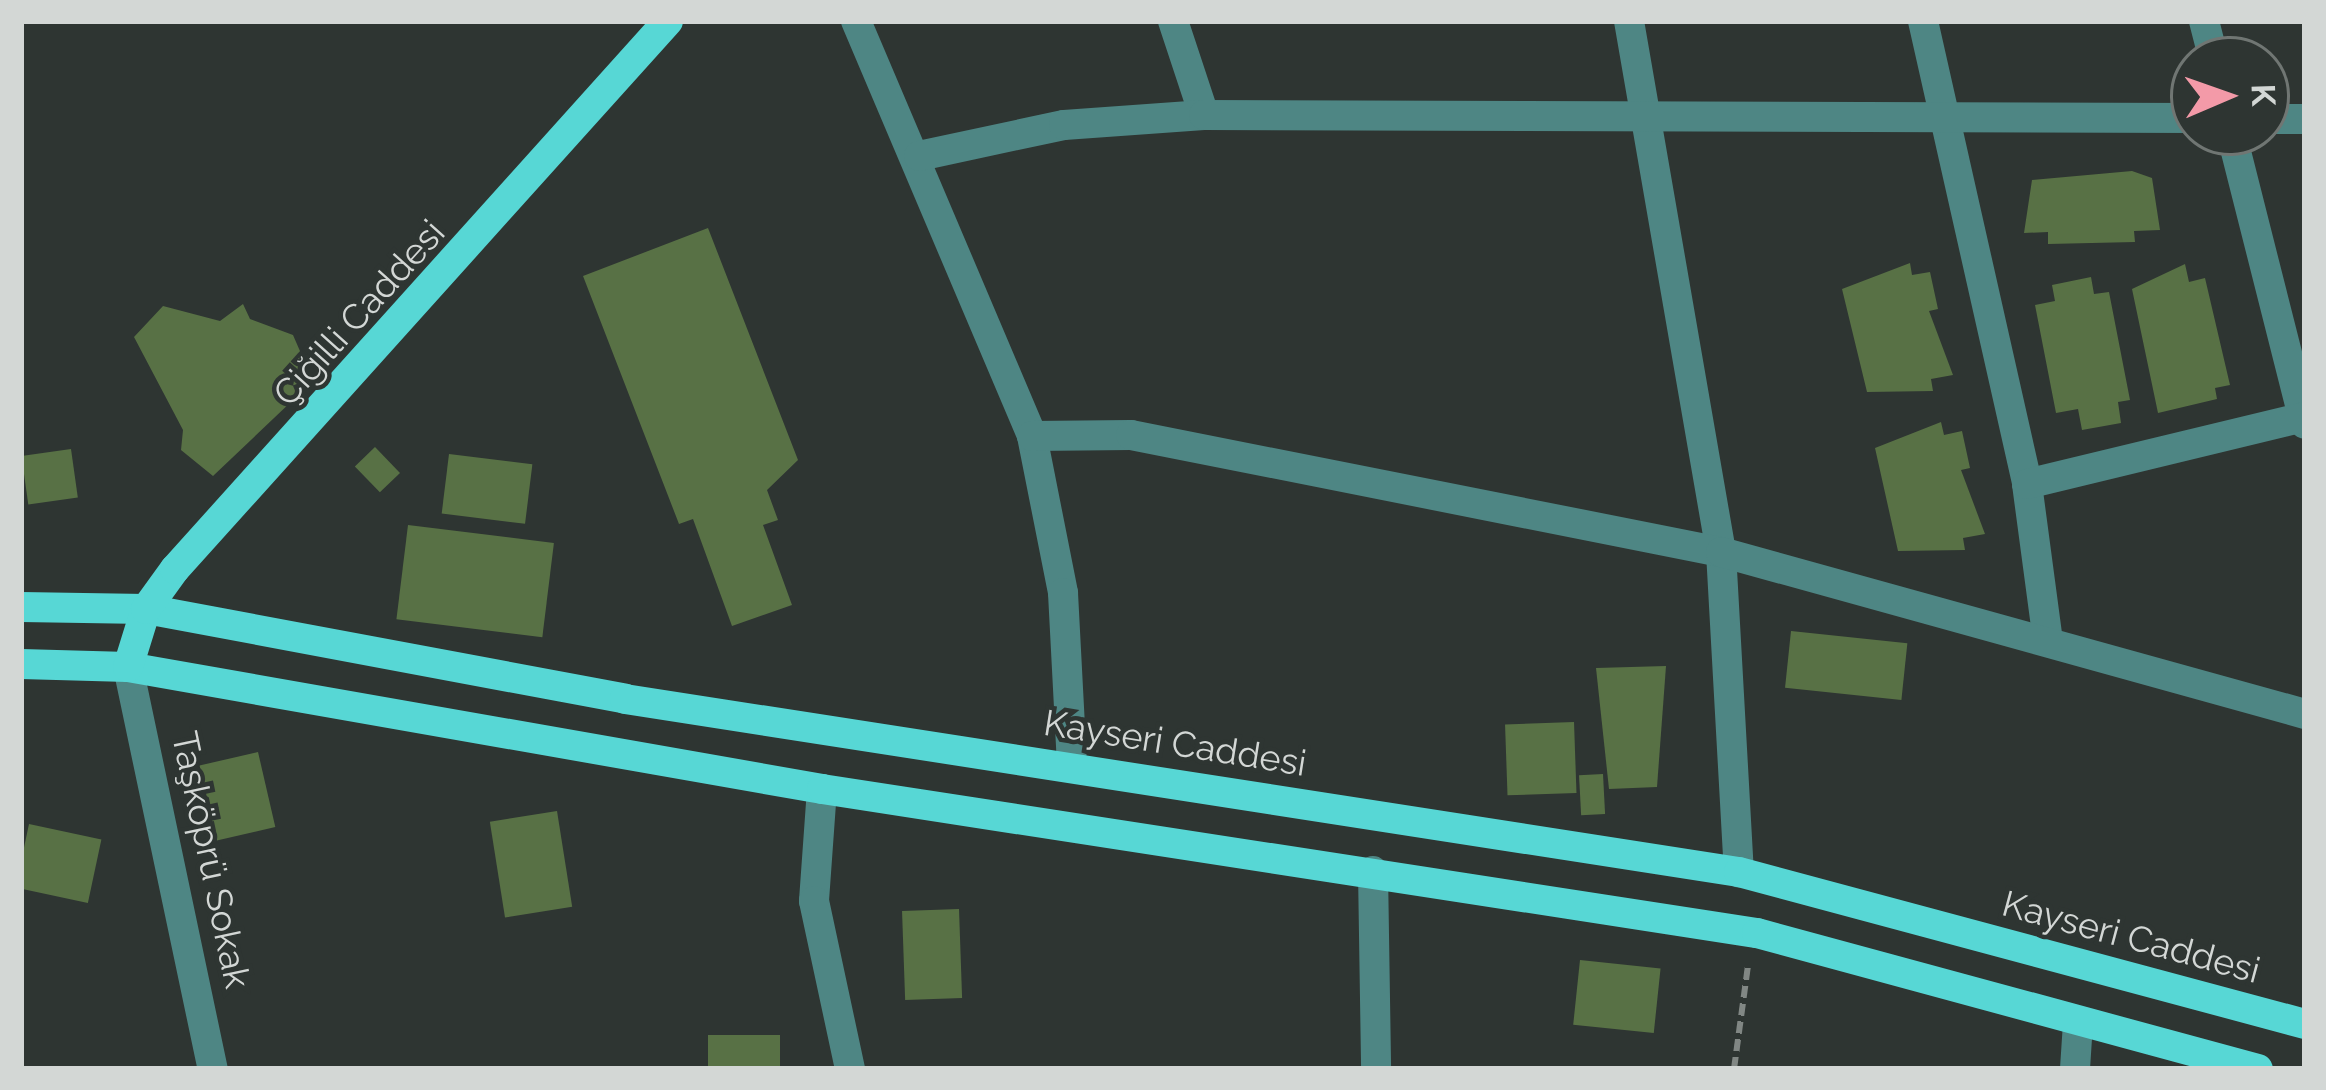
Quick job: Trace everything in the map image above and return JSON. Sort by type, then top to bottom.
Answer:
[{"type":"main road","name":"Çiğilli Caddesi","points":[[128,667],[146,609],[668,21]]},
{"type":"main road","name":"Kayseri Caddesi","points":[[21,607],[146,609],[625,699],[1739,872],[2305,1024]]},
{"type":"main road","points":[[21,664],[128,667],[822,789],[1757,933],[2258,1069]]},
{"type":"street","points":[[856,21],[919,156],[1032,436],[1063,593],[1072,766]]},
{"type":"street","points":[[1173,21],[1204,116]]},
{"type":"street","points":[[1629,21],[1721,552],[1739,872]]},
{"type":"street","points":[[1924,21],[2027,484],[2048,641]]},
{"type":"street","points":[[919,156],[1064,125],[1204,116],[2170,118]]},
{"type":"street","points":[[2027,484],[2304,419],[2237,156]]},
{"type":"street","points":[[1032,436],[1131,435],[1721,552],[2305,714]]},
{"type":"street","name":"Taşköprü Sokak","points":[[128,667],[213,1069]]},
{"type":"street","points":[[822,789],[814,901],[850,1069]]},
{"type":"street","points":[[1373,871],[1376,1069]]},
{"type":"street","points":[[2075,1069],[2078,1022]]},
{"type":"path","points":[[1734,1069],[1757,933]]},
{"type":"building","points":[[2132,171],[2152,178],[2160,230],[2134,231],[2135,242],[2048,244],[2048,232],[2024,233],[2032,180]]},
{"type":"building","points":[[708,228],[798,460],[767,490],[778,520],[763,525],[792,605],[732,626],[693,519],[679,524],[583,276]]},
{"type":"building","points":[[1910,263],[1912,275],[1930,272],[1938,309],[1929,311],[1953,375],[1931,379],[1933,391],[1867,392],[1842,289]]},
{"type":"building","points":[[2185,264],[2189,282],[2205,278],[2230,385],[2215,388],[2217,399],[2158,413],[2132,289]]},
{"type":"building","points":[[2091,277],[2094,294],[2109,292],[2130,400],[2118,402],[2121,423],[2082,430],[2078,409],[2056,413],[2035,305],[2055,301],[2052,285]]},
{"type":"building","points":[[243,304],[250,319],[293,335],[313,381],[213,476],[181,450],[183,430],[134,337],[163,306],[220,321]]},
{"type":"building","points":[[1941,422],[1944,435],[1962,431],[1970,468],[1961,470],[1985,534],[1963,538],[1965,550],[1898,551],[1875,448]]},
{"type":"building","points":[[375,447],[400,473],[380,492],[355,466]]},
{"type":"building","points":[[71,449],[78,498],[28,504],[21,456]]},
{"type":"building","points":[[449,454],[532,464],[525,524],[442,514]]},
{"type":"building","points":[[408,525],[554,543],[542,637],[396,619]]},
{"type":"building","points":[[1791,631],[1907,643],[1901,700],[1785,688]]},
{"type":"building","points":[[1666,666],[1657,787],[1609,789],[1596,668]]},
{"type":"building","points":[[1574,722],[1576,793],[1508,795],[1505,724]]},
{"type":"building","points":[[258,752],[275,827],[217,841],[200,765]]},
{"type":"building","points":[[1603,774],[1605,814],[1581,815],[1579,775]]},
{"type":"building","points":[[557,811],[572,907],[505,917],[490,822]]},
{"type":"building","points":[[29,824],[101,839],[88,903],[21,889]]},
{"type":"building","points":[[959,909],[962,998],[905,1000],[902,911]]},
{"type":"building","points":[[1580,960],[1661,968],[1654,1033],[1573,1025]]},
{"type":"building","points":[[708,1035],[780,1035],[780,1069],[708,1069]]}]
